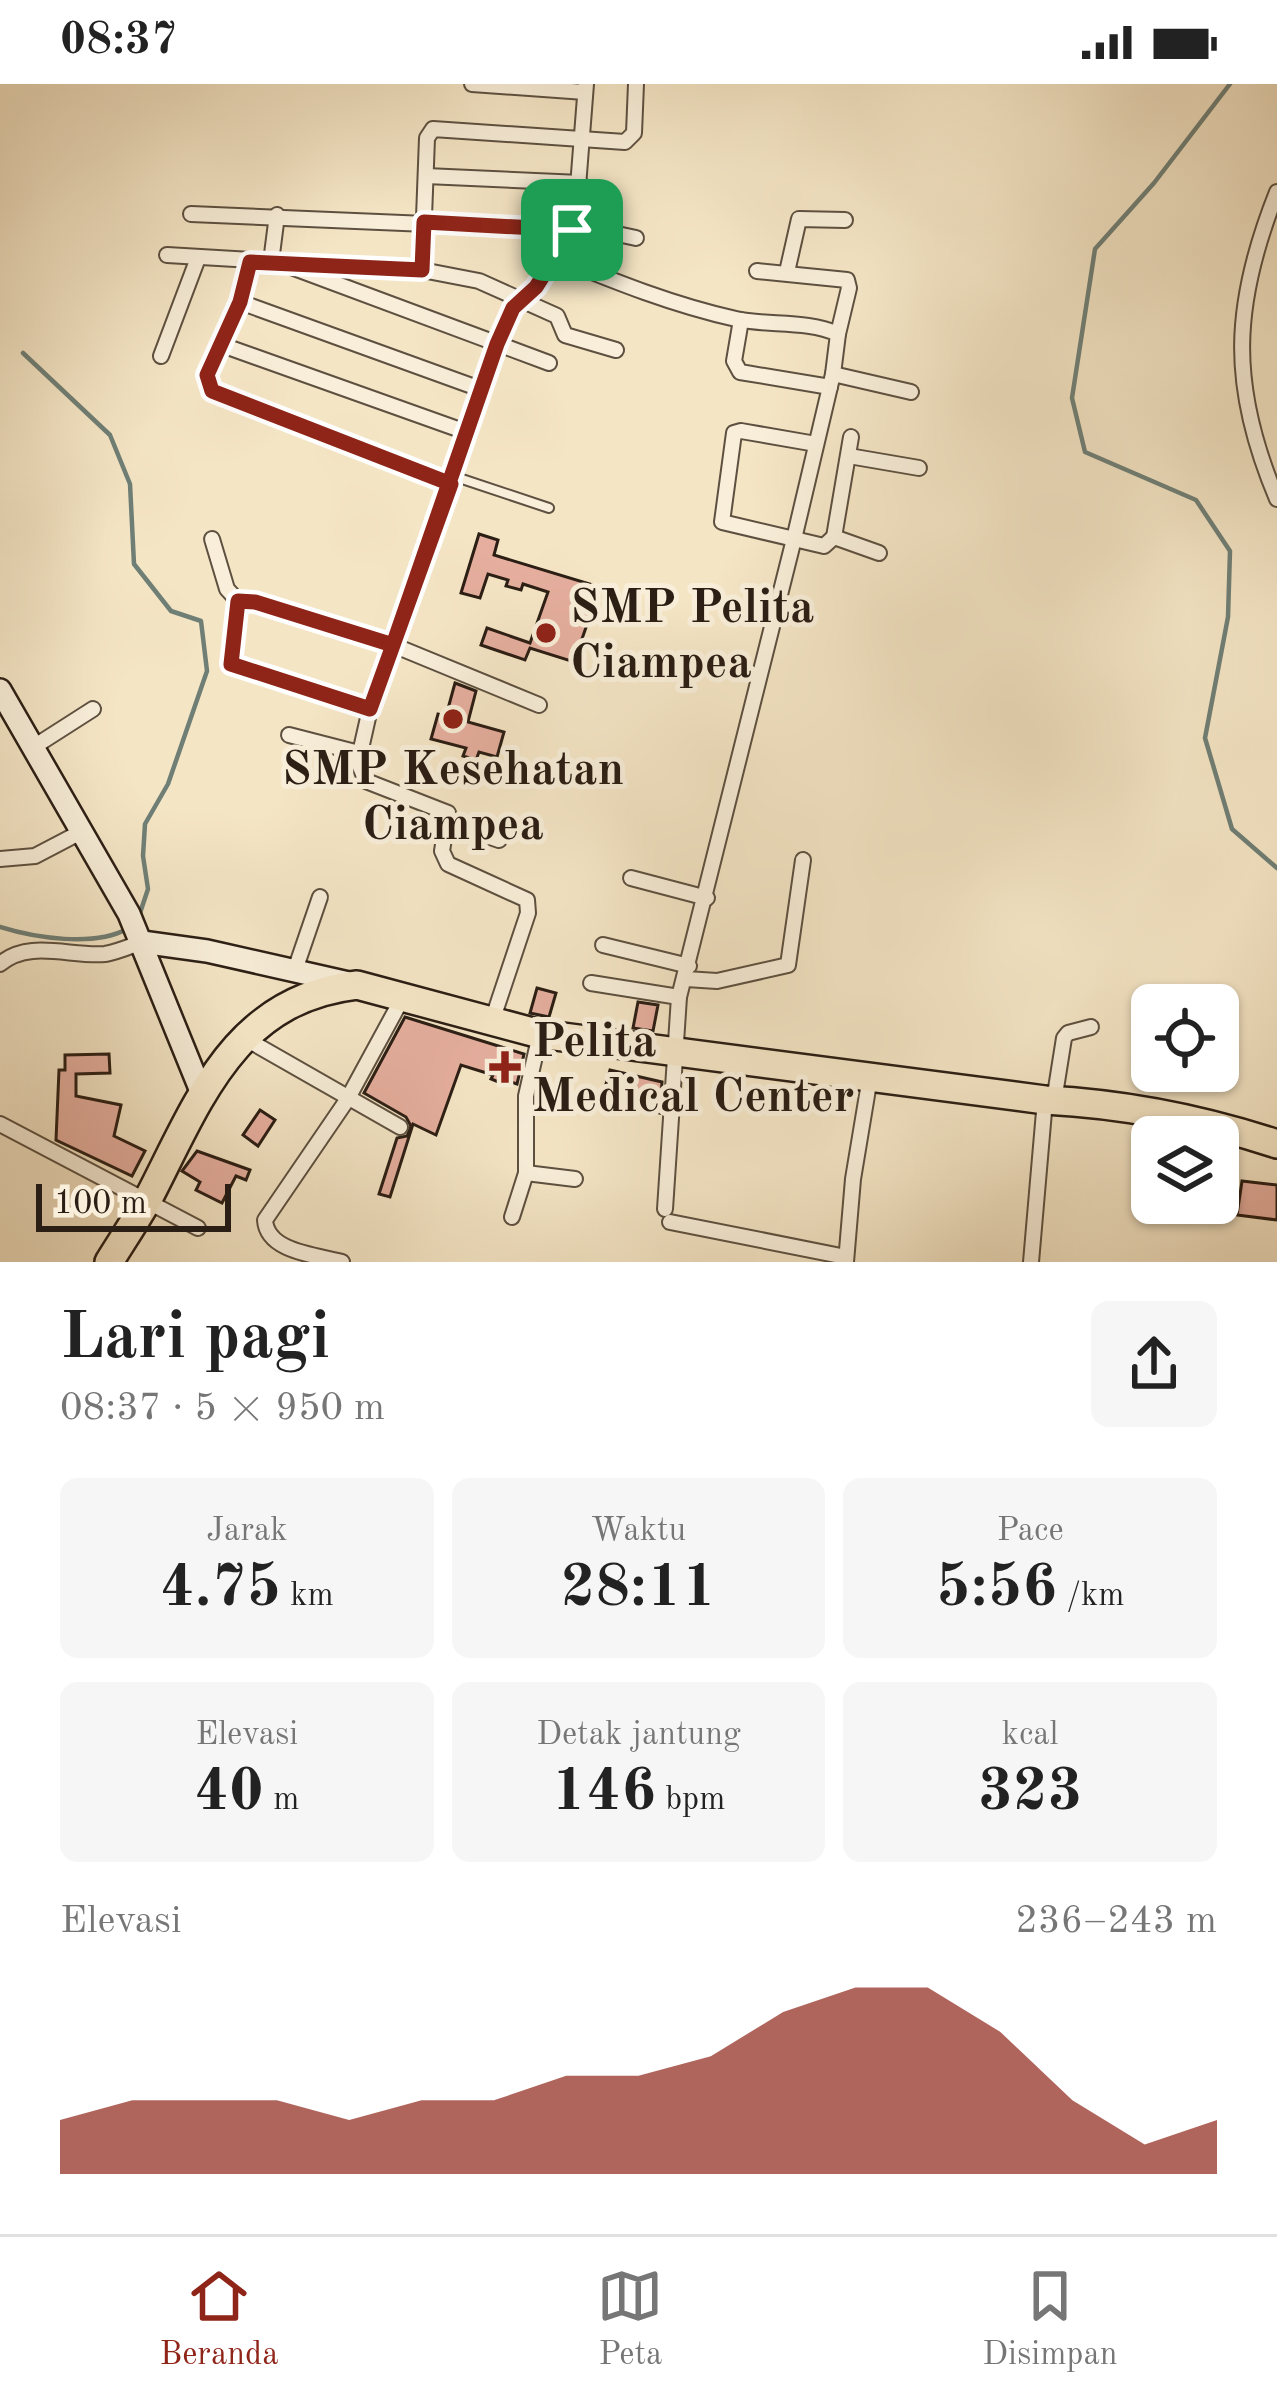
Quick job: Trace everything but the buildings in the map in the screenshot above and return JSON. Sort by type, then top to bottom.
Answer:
[{"type":"highway","points":[[109,1262],[146,1202],[201,1090],[273,1015],[326,988],[357,985],[540,1034],[1169,1114],[1277,1144]]},
{"type":"main road","points":[[0,690],[129,914],[201,1090]]},
{"type":"main road","points":[[142,942],[357,985]]},
{"type":"street","points":[[422,270],[427,139],[433,129],[625,142],[631,139],[636,84]]},
{"type":"street","points":[[472,85],[586,88],[574,228],[557,258],[521,299],[497,344],[370,709],[358,770],[366,781],[445,810],[449,823],[444,860],[523,896],[529,905],[491,1024]]},
{"type":"street","points":[[426,176],[580,183]]},
{"type":"street","points":[[1277,192],[1248,274],[1242,366],[1259,455],[1277,499]]},
{"type":"street","points":[[190,214],[574,228],[636,238]]},
{"type":"street","points":[[277,215],[278,263]]},
{"type":"street","points":[[787,272],[800,219],[845,220]]},
{"type":"street","points":[[167,255],[422,270],[472,279],[560,318],[565,335],[616,350]]},
{"type":"street","points":[[161,356],[198,258]]},
{"type":"street","points":[[557,258],[666,302],[741,320],[822,328],[838,334]]},
{"type":"street","points":[[250,262],[240,302],[207,375],[212,391],[452,480]]},
{"type":"street","points":[[278,263],[549,363]]},
{"type":"street","points":[[757,271],[847,280],[849,288],[794,539],[679,997],[668,1215],[846,1260],[870,1077]]},
{"type":"street","points":[[240,302],[483,390]]},
{"type":"street","points":[[741,320],[734,361],[740,372],[911,392]]},
{"type":"street","points":[[222,345],[463,431]]},
{"type":"street","points":[[816,444],[741,431],[734,434],[722,522],[826,546],[833,538],[851,437]]},
{"type":"street","points":[[849,456],[919,468]]},
{"type":"street","points":[[833,538],[879,553]]},
{"type":"street","points":[[212,539],[227,589],[238,601],[255,602],[393,645],[539,704]]},
{"type":"street","points":[[238,601],[231,664],[370,709]]},
{"type":"street","points":[[32,748],[93,709]]},
{"type":"street","points":[[289,735],[359,752]]},
{"type":"street","points":[[449,823],[499,840]]},
{"type":"street","points":[[4,859],[35,856],[79,833]]},
{"type":"street","points":[[604,946],[727,980],[788,965],[803,860]]},
{"type":"street","points":[[631,878],[707,898]]},
{"type":"street","points":[[295,970],[320,897]]},
{"type":"street","points":[[0,964],[31,950],[107,954],[142,942]]},
{"type":"street","points":[[591,983],[679,997]]},
{"type":"street","points":[[342,1262],[274,1243],[265,1229],[269,1211],[347,1100],[403,997]]},
{"type":"street","points":[[1031,1262],[1050,1101],[1064,1039],[1068,1033],[1091,1027]]},
{"type":"street","points":[[512,1217],[526,1172],[526,1096],[540,1034]]},
{"type":"street","points":[[246,1039],[400,1127]]},
{"type":"street","points":[[0,1124],[198,1228]]},
{"type":"street","points":[[526,1172],[574,1178]]},
{"type":"lane","points":[[452,480],[549,508]]},
{"type":"waterway","points":[[1230,84],[1154,183],[1095,249],[1072,398],[1085,452],[1196,500],[1230,551],[1228,617],[1205,738],[1232,829],[1277,868]]},
{"type":"waterway","points":[[23,353],[110,435],[130,484],[134,564],[171,611],[201,621],[207,671],[168,784],[145,824],[148,889],[139,916]]},
{"type":"waterway","points":[[0,927],[82,939],[127,929]]},
{"type":"place","name":"SMP Pelita Ciampea","points":[[546,633]]},
{"type":"place","name":"SMP Kesehatan Ciampea","points":[[453,719]]},
{"type":"place","name":"Pelita Medical Center","points":[[505,1067]]},
{"type":"route","points":[[572,230],[424,222],[422,270],[250,262],[240,302],[207,375],[212,391],[451,484],[370,709],[237,669],[229,658],[238,601],[243,600],[393,645],[451,484],[497,344],[513,308],[536,287],[572,230]]}]
